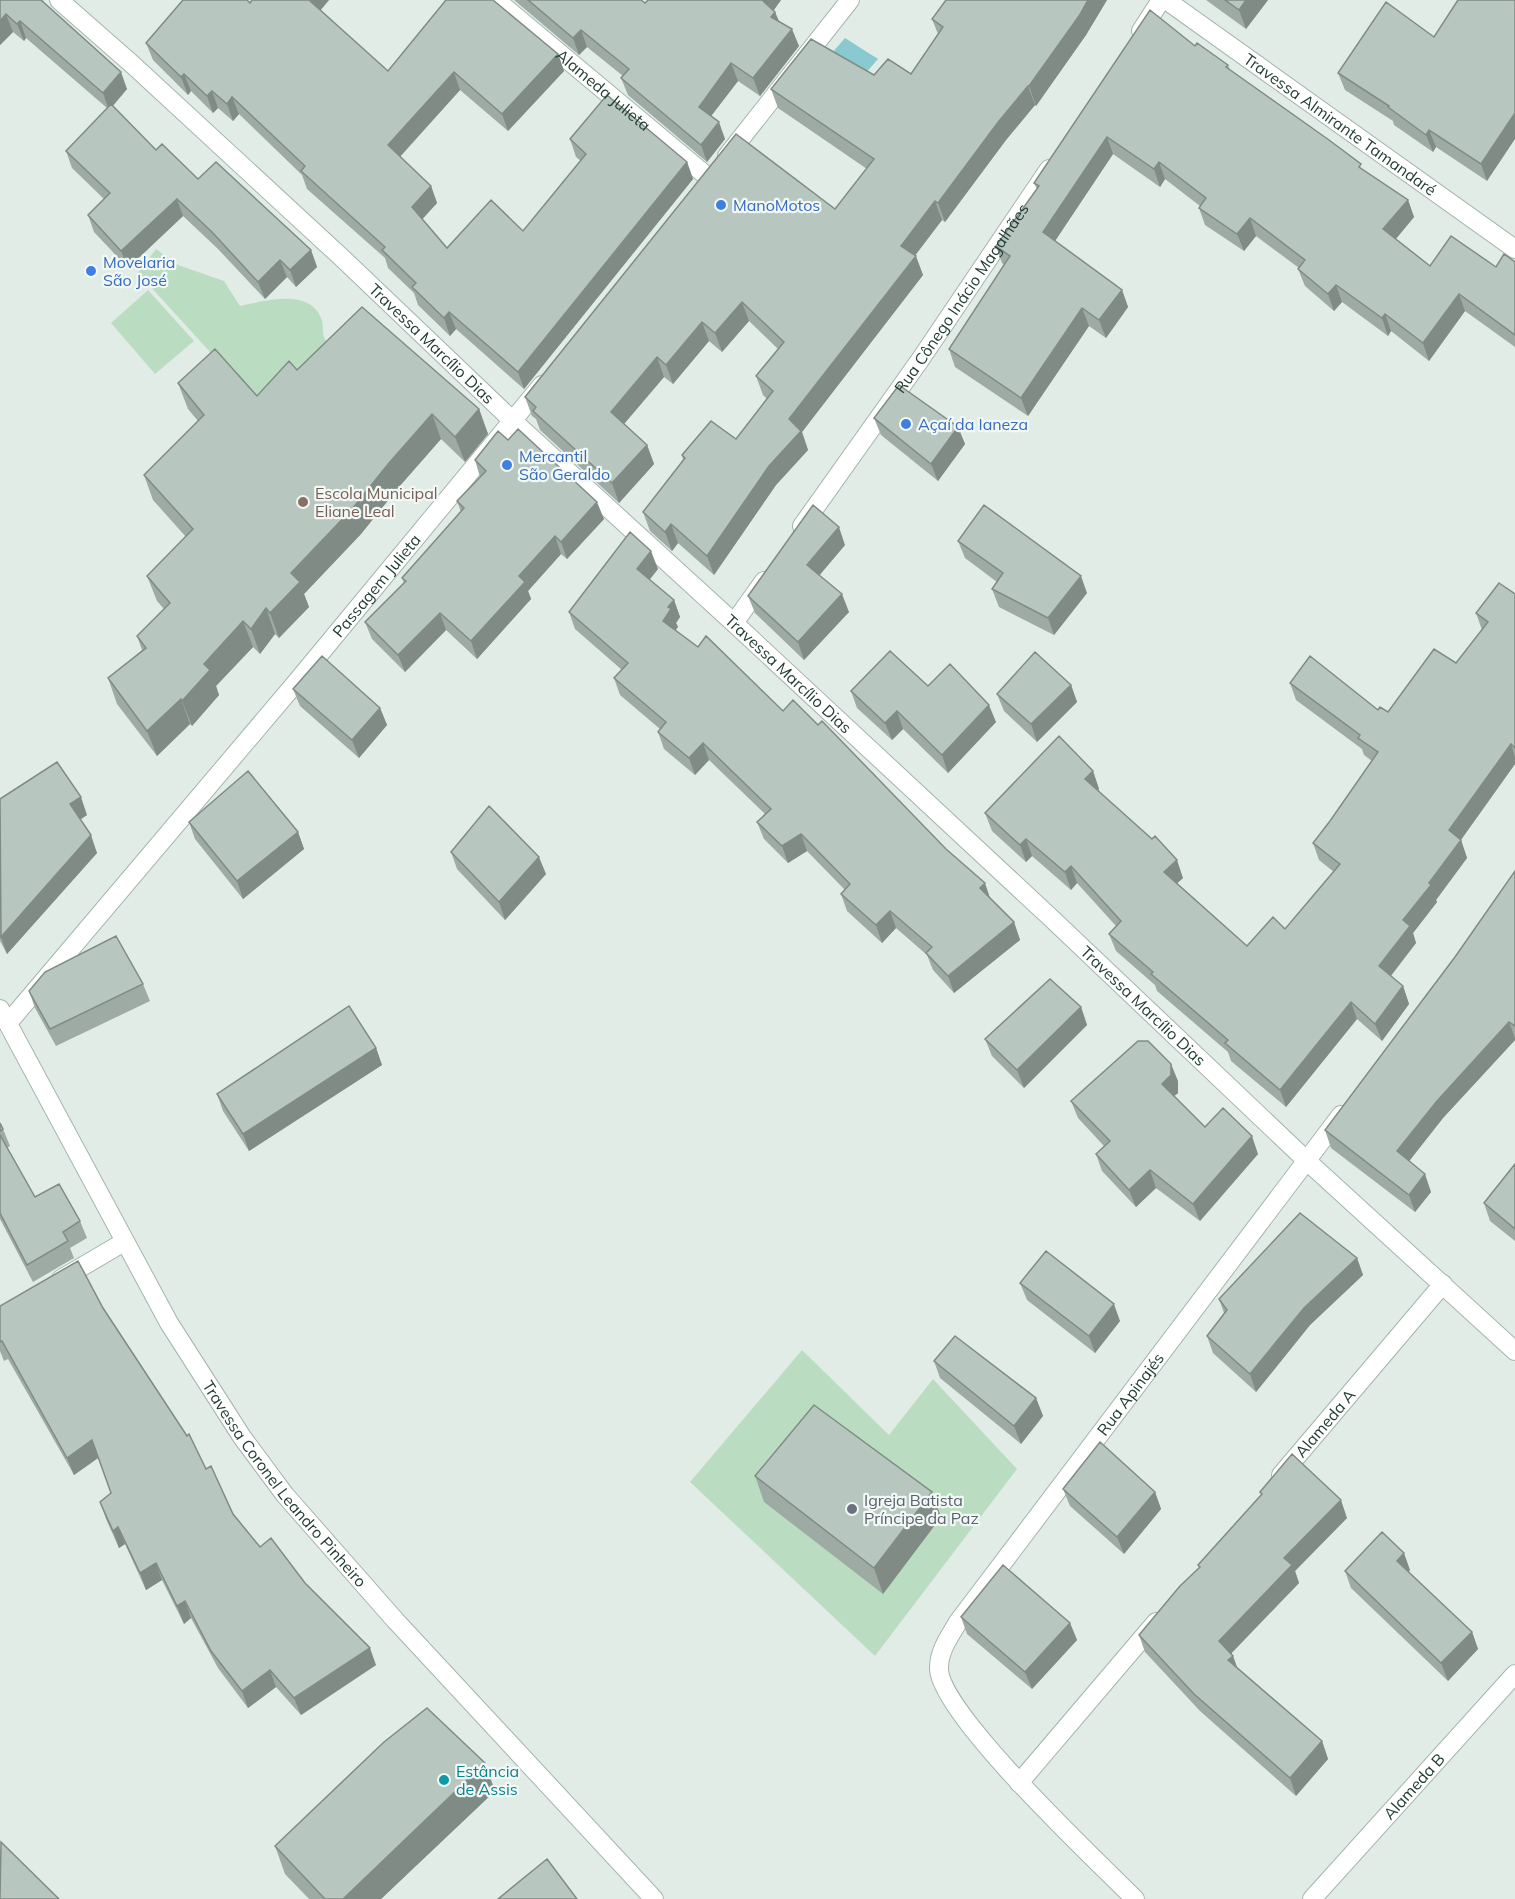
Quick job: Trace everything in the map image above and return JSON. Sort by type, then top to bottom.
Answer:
[{"type":"street","name":"Travessa Marcílio Dias","points":[[59,0],[230,154],[513,421],[1050,917],[1307,1161],[1515,1351]]},
{"type":"street","name":"Alameda Julieta","points":[[496,0],[705,183],[850,0]]},
{"type":"street","points":[[1129,49],[1163,0]]},
{"type":"street","name":"Travessa Almirante Tamandaré","points":[[1163,0],[1515,249]]},
{"type":"street","name":"Rua Cônego Inácio Magalhães","points":[[789,545],[920,360],[1058,156]]},
{"type":"street","name":"Passagem Julieta","points":[[4,1016],[299,680],[551,374]]},
{"type":"street","points":[[734,623],[775,564]]},
{"type":"street","name":"Travessa Coronel Leandro Pinheiro","points":[[4,1016],[169,1323],[242,1437],[285,1495],[394,1620],[654,1899]]},
{"type":"street","name":"Rua Apinajés","points":[[1135,1899],[1019,1783],[960,1714],[946,1692],[939,1669],[942,1649],[958,1622],[1348,1105]]},
{"type":"street","points":[[50,1285],[124,1242]]},
{"type":"street","name":"Alameda A","points":[[1274,1484],[1443,1284]]},
{"type":"street","points":[[1019,1783],[1166,1611]]},
{"type":"street","name":"Alameda B","points":[[1312,1899],[1515,1674]]},
{"type":"green space","points":[[156,249],[178,265],[224,281],[240,306],[285,299],[307,303],[321,318],[324,337],[333,353],[278,397],[251,397],[138,273]]},
{"type":"green space","points":[[148,290],[194,341],[155,374],[111,323]]},
{"type":"green space","points":[[802,1350],[889,1435],[933,1379],[1017,1469],[875,1656],[690,1482]]},
{"type":"water","points":[[845,38],[878,59],[865,74],[832,53]]},
{"type":"building","points":[[0,0],[41,0],[121,72],[103,93],[20,21],[17,24],[6,14],[0,21]]},
{"type":"building","points":[[183,0],[247,0],[250,3],[252,0],[309,0],[388,71],[446,0],[493,0],[558,54],[502,114],[454,72],[388,145],[431,186],[412,207],[447,248],[491,200],[523,231],[586,154],[570,139],[607,95],[687,162],[518,372],[449,312],[444,318],[412,287],[416,283],[382,250],[385,247],[301,171],[305,166],[232,97],[227,104],[212,91],[207,96],[184,74],[181,77],[146,43]]},
{"type":"building","points":[[528,0],[641,0],[645,3],[648,0],[762,0],[775,12],[771,17],[792,29],[753,78],[731,63],[699,107],[719,122],[701,145],[621,78],[629,69],[581,30],[573,38]]},
{"type":"building","points":[[946,0],[1088,0],[1029,86],[999,121],[938,203],[935,201],[901,246],[916,256],[789,419],[801,431],[769,466],[707,556],[671,524],[665,532],[643,512],[685,458],[682,455],[711,421],[736,439],[773,391],[756,376],[784,342],[742,302],[715,333],[702,322],[666,365],[657,357],[611,412],[647,445],[612,483],[533,411],[536,407],[525,397],[736,134],[835,209],[874,159],[771,89],[811,39],[874,75],[888,59],[911,74],[943,27],[932,19]]},
{"type":"building","points":[[1225,0],[1246,0],[1239,10]]},
{"type":"building","points":[[1458,0],[1515,0],[1515,113],[1481,164],[1429,130],[1426,135],[1389,106],[1338,73],[1386,2],[1434,37]]},
{"type":"building","points":[[1150,10],[1195,46],[1197,43],[1228,65],[1226,67],[1361,164],[1359,167],[1408,200],[1383,229],[1430,266],[1451,236],[1496,267],[1504,254],[1515,262],[1515,335],[1459,294],[1423,343],[1385,314],[1382,318],[1336,285],[1328,294],[1298,269],[1305,260],[1250,218],[1237,234],[1199,208],[1206,198],[1159,162],[1154,169],[1107,137],[1043,232],[1122,290],[1099,320],[1082,308],[1021,398],[949,349],[1010,256],[996,246],[1039,186],[1034,183]]},
{"type":"building","points":[[111,104],[156,150],[162,144],[198,179],[216,162],[311,250],[290,270],[280,260],[258,282],[212,232],[177,199],[121,251],[88,215],[110,193],[66,151]]},
{"type":"building","points":[[362,307],[479,409],[455,437],[432,414],[352,509],[291,573],[300,582],[270,613],[266,608],[251,629],[243,621],[204,664],[210,670],[182,701],[181,699],[147,731],[108,678],[146,648],[137,636],[170,603],[147,576],[193,529],[144,475],[204,415],[178,383],[215,349],[257,396],[289,361],[297,370]]},
{"type":"building","points":[[899,385],[958,427],[931,464],[874,418]]},
{"type":"building","points":[[518,429],[597,502],[561,542],[555,536],[519,576],[525,582],[471,641],[440,613],[398,655],[365,622],[406,581],[402,578],[464,508],[457,501],[486,471],[475,460],[498,431],[508,440]]},
{"type":"building","points":[[813,505],[839,527],[807,565],[842,594],[798,642],[748,596]]},
{"type":"building","points":[[984,505],[1081,576],[1048,618],[992,589],[1003,573],[958,541]]},
{"type":"building","points":[[630,532],[651,551],[637,569],[674,600],[668,607],[671,609],[663,621],[698,647],[706,636],[783,711],[793,700],[818,725],[822,721],[946,849],[985,883],[980,888],[1014,922],[948,976],[926,953],[932,947],[890,911],[876,925],[841,894],[850,884],[801,834],[782,846],[757,822],[771,809],[703,743],[689,758],[658,732],[666,722],[614,678],[628,663],[569,612]]},
{"type":"building","points":[[1499,583],[1515,594],[1515,748],[1511,744],[1449,830],[1461,840],[1429,883],[1431,885],[1403,920],[1410,926],[1379,966],[1403,986],[1375,1024],[1351,1002],[1280,1090],[1225,1043],[1228,1040],[1151,974],[1153,972],[1109,934],[1121,921],[1071,866],[1065,872],[1026,839],[1020,845],[985,813],[1059,736],[1093,771],[1085,779],[1152,839],[1155,836],[1177,860],[1164,872],[1247,946],[1273,917],[1285,929],[1340,864],[1313,843],[1378,752],[1358,738],[1360,735],[1290,683],[1310,656],[1378,710],[1380,707],[1388,712],[1434,649],[1456,663],[1488,622],[1476,613]]},
{"type":"building","points":[[890,651],[928,686],[950,664],[989,705],[942,755],[897,711],[885,723],[851,691]]},
{"type":"building","points":[[1035,652],[1071,685],[1031,724],[997,694]]},
{"type":"building","points":[[322,656],[380,708],[352,740],[293,689]]},
{"type":"building","points":[[57,762],[81,797],[70,804],[91,835],[1,937],[0,799]]},
{"type":"building","points":[[248,771],[298,832],[237,881],[189,822]]},
{"type":"building","points":[[489,806],[539,857],[499,902],[451,852]]},
{"type":"building","points":[[1515,871],[1515,1026],[1509,1022],[1437,1101],[1397,1151],[1425,1174],[1409,1195],[1325,1130],[1455,957]]},
{"type":"building","points":[[116,936],[143,984],[50,1029],[29,991],[45,972]]},
{"type":"building","points":[[1050,979],[1081,1007],[1017,1070],[985,1039]]},
{"type":"building","points":[[349,1006],[376,1048],[243,1134],[217,1094]]},
{"type":"building","points":[[1138,1041],[1148,1041],[1171,1064],[1171,1075],[1162,1084],[1205,1127],[1223,1108],[1252,1136],[1193,1204],[1150,1170],[1129,1190],[1096,1154],[1110,1141],[1071,1101]]},
{"type":"building","points":[[0,1135],[35,1197],[59,1184],[80,1221],[63,1232],[68,1241],[27,1265],[0,1213]]},
{"type":"building","points":[[1515,1164],[1515,1229],[1484,1203]]},
{"type":"building","points":[[1300,1213],[1357,1258],[1304,1308],[1250,1374],[1207,1336],[1227,1310],[1219,1299]]},
{"type":"building","points":[[1046,1251],[1114,1304],[1089,1336],[1020,1283]]},
{"type":"building","points":[[78,1261],[103,1308],[187,1436],[189,1434],[206,1469],[211,1466],[233,1514],[260,1547],[271,1538],[305,1583],[370,1648],[294,1698],[270,1670],[242,1691],[211,1651],[185,1601],[177,1606],[156,1563],[140,1573],[118,1527],[113,1531],[100,1502],[111,1493],[92,1440],[67,1458],[2,1341],[0,1342],[0,1306]]},
{"type":"building","points":[[955,1336],[1036,1398],[1014,1426],[934,1361]]},
{"type":"building","name":"Igreja Batista Príncipe da Paz","points":[[814,1405],[932,1492],[874,1568],[755,1476]]},
{"type":"building","points":[[1100,1442],[1155,1492],[1117,1537],[1063,1489]]},
{"type":"building","points":[[1292,1454],[1341,1500],[1284,1558],[1292,1565],[1219,1641],[1233,1656],[1228,1660],[1322,1741],[1290,1778],[1194,1694],[1139,1635],[1262,1494],[1260,1492]]},
{"type":"building","points":[[1382,1532],[1404,1553],[1397,1561],[1472,1632],[1441,1663],[1345,1571]]},
{"type":"building","points":[[1003,1565],[1070,1623],[1025,1672],[961,1617]]},
{"type":"building","points":[[427,1708],[485,1763],[343,1899],[325,1899],[275,1846],[384,1742]]},
{"type":"building","points":[[1,1842],[59,1899],[0,1899]]},
{"type":"building","points":[[547,1859],[577,1899],[498,1899]]},
{"type":"place","name":"ManoMotos","points":[[721,205]]},
{"type":"place","name":"Movelaria São José","points":[[91,271]]},
{"type":"place","name":"Açaí da Ianeza","points":[[906,424]]},
{"type":"place","name":"Mercantil São Geraldo","points":[[507,465]]},
{"type":"place","name":"Escola Municipal Eliane Leal","points":[[303,502]]},
{"type":"place","name":"Igreja Batista Príncipe da Paz","points":[[852,1509]]},
{"type":"place","name":"Estância de Assis","points":[[444,1780]]}]
